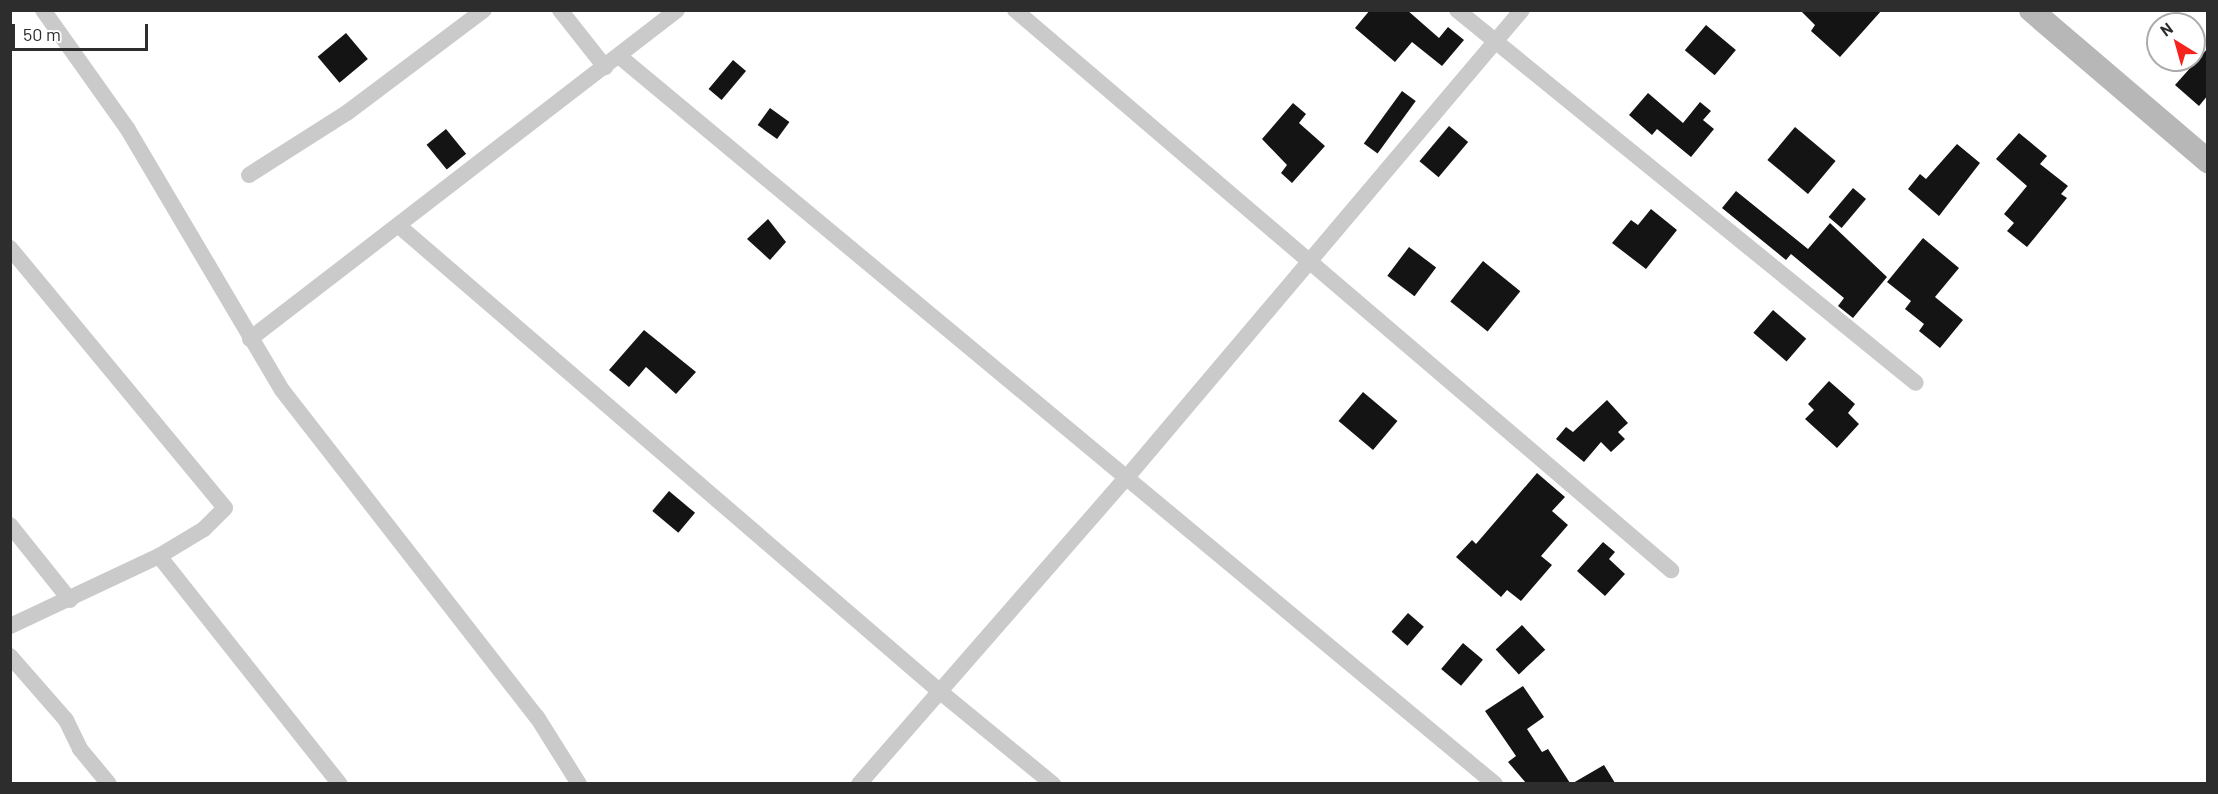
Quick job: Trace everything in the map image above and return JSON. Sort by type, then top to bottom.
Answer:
[{"type":"main road","points":[[2031,10],[2208,161]]},
{"type":"street","points":[[43,10],[127,128],[282,390],[537,717],[579,783]]},
{"type":"street","points":[[249,175],[348,112],[484,10]]},
{"type":"street","points":[[561,10],[605,66]]},
{"type":"street","points":[[250,339],[677,10]]},
{"type":"street","points":[[1015,10],[1671,570]]},
{"type":"street","points":[[1457,10],[1916,383]]},
{"type":"street","points":[[859,783],[938,690],[1128,476],[1522,10]]},
{"type":"street","points":[[619,56],[1128,476],[1486,781]]},
{"type":"street","points":[[399,226],[938,690],[1053,783]]},
{"type":"street","points":[[10,248],[225,508],[204,529],[159,555],[10,627]]},
{"type":"street","points":[[10,525],[70,600]]},
{"type":"street","points":[[159,555],[340,783]]},
{"type":"street","points":[[10,656],[66,720],[80,749],[110,783]]},
{"type":"building","points":[[1370,10],[1407,10],[1439,38],[1448,27],[1464,40],[1442,66],[1412,42],[1395,62],[1355,28]]},
{"type":"building","points":[[1800,10],[1882,10],[1840,57],[1811,31],[1815,25]]},
{"type":"building","points":[[1706,25],[1736,50],[1715,75],[1685,50]]},
{"type":"building","points":[[346,33],[368,59],[340,83],[318,57]]},
{"type":"building","points":[[2208,48],[2208,95],[2199,106],[2175,85],[2187,72],[2206,72],[2206,50]]},
{"type":"building","points":[[733,60],[746,71],[722,100],[709,89]]},
{"type":"building","points":[[1402,91],[1416,101],[1378,154],[1364,144]]},
{"type":"building","points":[[1648,93],[1683,123],[1700,102],[1711,111],[1703,120],[1714,129],[1691,157],[1657,129],[1652,135],[1629,115]]},
{"type":"building","points":[[1293,103],[1306,114],[1299,123],[1325,146],[1292,183],[1281,173],[1287,165],[1262,139]]},
{"type":"building","points":[[770,108],[789,122],[777,139],[758,125]]},
{"type":"building","points":[[1449,126],[1468,142],[1439,177],[1419,161]]},
{"type":"building","points":[[1795,127],[1836,161],[1808,194],[1767,160]]},
{"type":"building","points":[[446,129],[466,154],[447,170],[427,145]]},
{"type":"building","points":[[2019,133],[2047,156],[2040,164],[2068,186],[2061,194],[2067,198],[2027,247],[2007,231],[2014,223],[2004,214],[2027,186],[1996,159]]},
{"type":"building","points":[[1957,144],[1980,163],[1939,216],[1908,189],[1920,174],[1926,179]]},
{"type":"building","points":[[1853,188],[1866,199],[1842,228],[1829,217]]},
{"type":"building","points":[[1736,191],[1808,249],[1830,223],[1887,277],[1853,318],[1838,306],[1844,298],[1791,254],[1786,260],[1722,208]]},
{"type":"building","points":[[1651,209],[1677,230],[1646,269],[1612,243],[1631,220],[1638,225]]},
{"type":"building","points":[[768,219],[786,242],[770,260],[747,239]]},
{"type":"building","points":[[1923,238],[1959,268],[1935,297],[1963,320],[1940,348],[1919,331],[1924,324],[1905,309],[1911,301],[1887,282]]},
{"type":"building","points":[[1409,247],[1436,267],[1414,296],[1387,276]]},
{"type":"building","points":[[1483,261],[1520,291],[1488,332],[1450,301]]},
{"type":"building","points":[[1773,310],[1806,339],[1787,362],[1753,333]]},
{"type":"building","points":[[644,330],[696,372],[676,394],[646,367],[629,387],[609,370]]},
{"type":"building","points":[[1829,381],[1855,404],[1848,413],[1859,424],[1837,448],[1805,419],[1814,410],[1808,404]]},
{"type":"building","points":[[1363,392],[1397,421],[1373,450],[1339,421]]},
{"type":"building","points":[[1607,400],[1628,423],[1618,432],[1625,439],[1611,452],[1601,442],[1584,462],[1556,439],[1566,427],[1573,432]]},
{"type":"building","points":[[1537,473],[1565,497],[1552,511],[1568,525],[1541,556],[1552,565],[1521,601],[1507,590],[1501,597],[1456,557],[1472,540],[1476,544]]},
{"type":"building","points":[[669,491],[695,513],[678,533],[652,511]]},
{"type":"building","points":[[1603,542],[1615,552],[1609,559],[1625,574],[1605,596],[1577,571]]},
{"type":"building","points":[[1408,613],[1424,627],[1407,646],[1392,632]]},
{"type":"building","points":[[1522,625],[1545,650],[1519,674],[1496,650]]},
{"type":"building","points":[[1463,643],[1483,660],[1461,686],[1441,669]]},
{"type":"building","points":[[1523,686],[1544,717],[1527,729],[1542,752],[1548,749],[1570,783],[1526,783],[1508,762],[1516,756],[1485,711]]},
{"type":"building","points":[[1604,765],[1615,783],[1573,783]]}]
